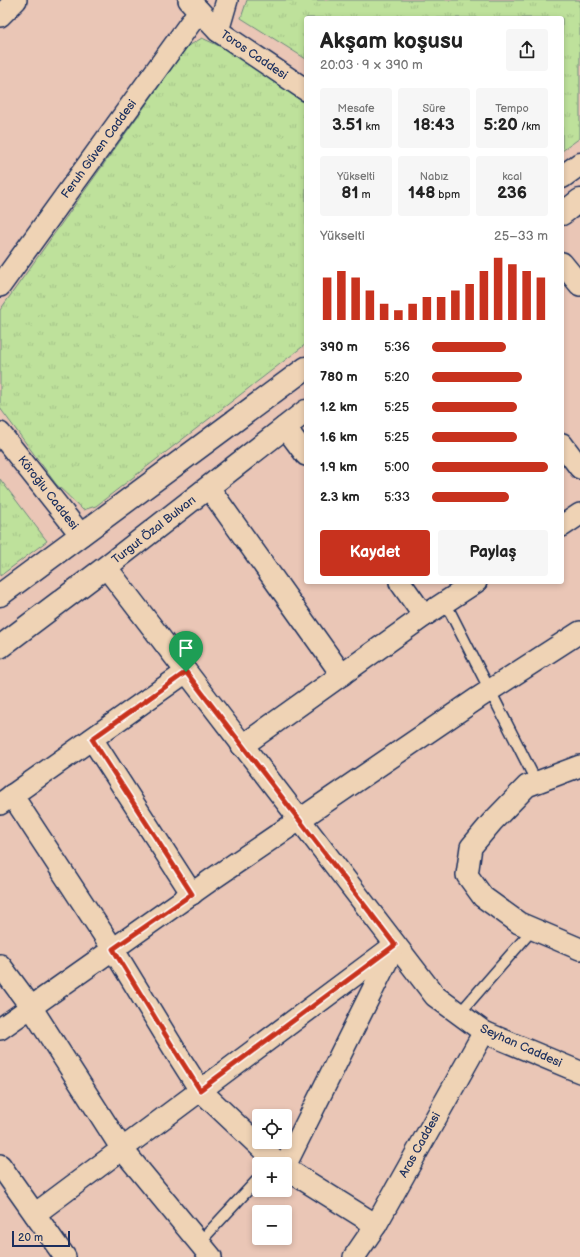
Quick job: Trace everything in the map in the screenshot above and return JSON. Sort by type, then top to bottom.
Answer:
[{"type":"street","points":[[0,16],[16,0]]},
{"type":"street","points":[[218,31],[227,0]]},
{"type":"street","name":"Toros Caddesi","points":[[194,6],[218,31],[304,89]]},
{"type":"street","name":"Feruh Güven Caddesi","points":[[0,286],[194,6]]},
{"type":"street","points":[[564,176],[580,164]]},
{"type":"street","points":[[564,212],[580,200]]},
{"type":"street","points":[[564,265],[580,285]]},
{"type":"street","points":[[0,595],[304,369]]},
{"type":"street","name":"Turgut Özal Bulvarı","points":[[0,647],[209,488],[285,426],[304,412]]},
{"type":"street","points":[[285,426],[304,452]]},
{"type":"street","name":"Köroğlu Caddesi","points":[[0,433],[81,535]]},
{"type":"street","points":[[564,447],[580,468]]},
{"type":"street","points":[[209,488],[342,675]]},
{"type":"street","points":[[564,525],[580,514]]},
{"type":"street","name":"Seyhan Caddesi","points":[[106,567],[435,996],[484,1032],[580,1072]]},
{"type":"street","points":[[401,584],[424,616]]},
{"type":"street","points":[[242,746],[424,616],[473,584]]},
{"type":"street","points":[[0,1029],[299,820],[580,632]]},
{"type":"street","points":[[186,672],[6,800],[113,949],[200,1090],[271,1157]]},
{"type":"street","points":[[92,739],[192,894]]},
{"type":"street","points":[[580,766],[527,786],[492,822],[471,847],[467,875],[483,897],[519,923],[580,949]]},
{"type":"street","points":[[35,1214],[395,945]]},
{"type":"street","points":[[283,1157],[395,945]]},
{"type":"street","points":[[0,965],[31,1007],[122,1149],[205,1250]]},
{"type":"street","name":"Aras Caddesi","points":[[354,1257],[376,1225],[484,1032]]},
{"type":"street","points":[[0,1165],[65,1257]]},
{"type":"street","points":[[292,1173],[376,1225]]},
{"type":"lane","points":[[445,602],[537,783]]},
{"type":"lane","points":[[459,1014],[533,929]]},
{"type":"lane","points":[[205,1250],[252,1187]]},
{"type":"green space","points":[[247,0],[580,0],[580,138],[564,150],[564,16],[304,16],[304,58],[241,18]]},
{"type":"green space","points":[[202,38],[228,50],[304,103],[304,346],[96,506],[83,510],[56,484],[0,408],[0,310],[187,47]]},
{"type":"green space","points":[[0,479],[47,541],[0,576]]},
{"type":"route","points":[[186,672],[395,945],[200,1090],[113,949],[192,894],[92,739],[186,672]]}]
